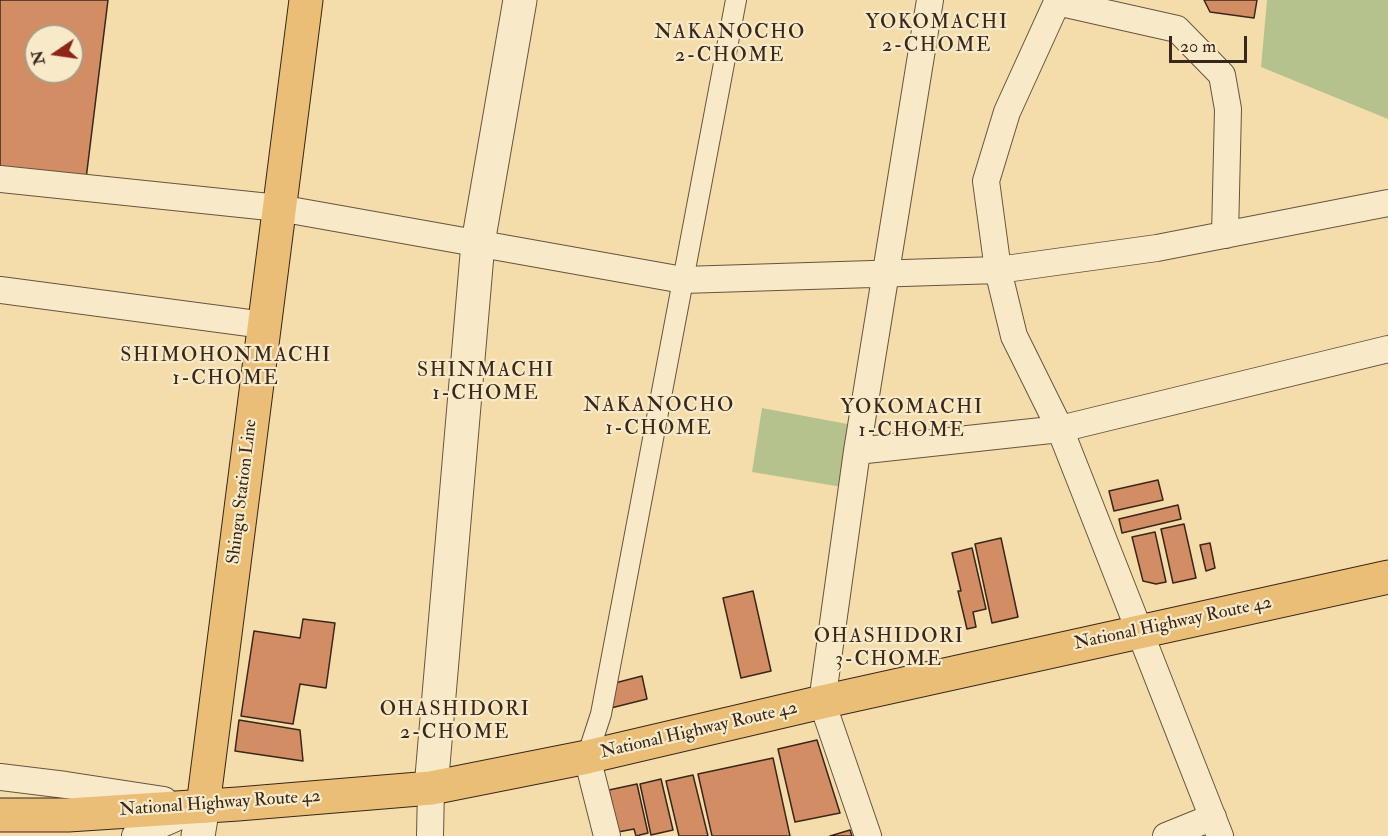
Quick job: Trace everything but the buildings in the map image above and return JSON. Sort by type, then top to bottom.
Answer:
[{"type":"main road","name":"Shingu Station Line","points":[[200,821],[306,0]]},
{"type":"main road","name":"National Highway Route 42","points":[[0,815],[68,815],[200,821],[238,804],[432,788],[587,757],[822,702],[1388,577]]},
{"type":"street","points":[[430,836],[432,788],[478,243],[520,0]]},
{"type":"street","points":[[607,836],[587,757],[601,714],[736,0]]},
{"type":"street","points":[[868,836],[822,702],[857,452],[930,0]]},
{"type":"street","points":[[1166,836],[1217,826],[1060,429],[1014,336],[998,270],[986,181],[1007,112],[1058,1],[1177,28],[1222,75],[1228,109],[1225,235]]},
{"type":"street","points":[[0,179],[279,208],[683,280],[998,270],[1158,248],[1388,203]]},
{"type":"street","points":[[0,290],[264,325]]},
{"type":"street","points":[[857,452],[1060,429],[1388,349]]},
{"type":"street","points":[[0,777],[66,785],[200,821]]},
{"type":"street","points":[[135,836],[200,821]]},
{"type":"green space","points":[[1267,0],[1388,0],[1388,119],[1261,67]]},
{"type":"green space","points":[[762,408],[858,426],[848,488],[752,472]]},
{"type":"district","name":"YOKOMACHI 2-CHOME","points":[[937,36]]},
{"type":"district","name":"NAKANOCHO 2-CHOME","points":[[730,46]]},
{"type":"district","name":"SHIMOHONMACHI 1-CHOME","points":[[226,368]]},
{"type":"district","name":"SHINMACHI 1-CHOME","points":[[486,384]]},
{"type":"district","name":"NAKANOCHO 1-CHOME","points":[[659,418]]},
{"type":"district","name":"YOKOMACHI 1-CHOME","points":[[912,420]]},
{"type":"district","name":"OHASHIDORI 3-CHOME","points":[[889,650]]},
{"type":"district","name":"OHASHIDORI 2-CHOME","points":[[455,722]]}]
